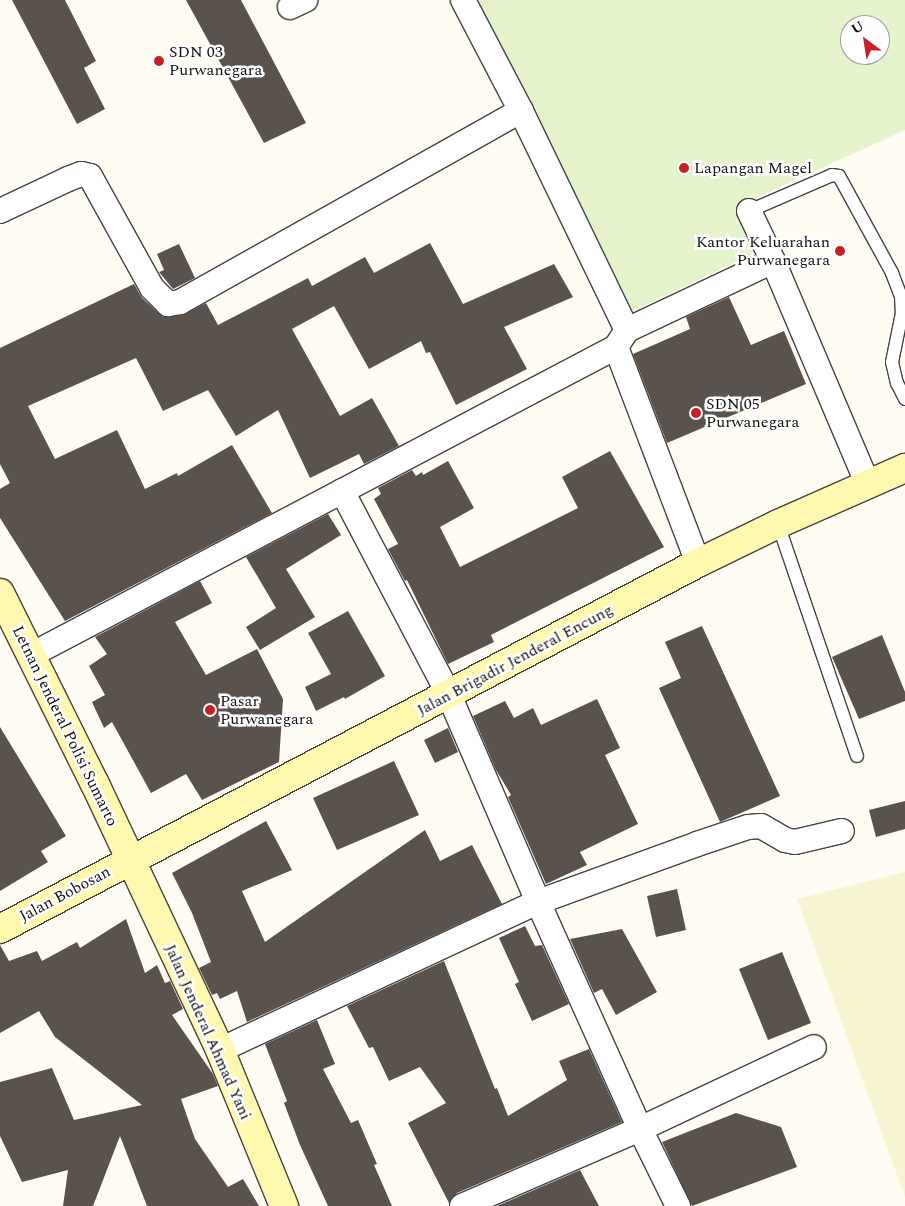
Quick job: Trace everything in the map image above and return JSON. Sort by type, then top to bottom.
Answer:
[{"type":"street","points":[[463,0],[521,111],[621,338],[698,563]]},
{"type":"street","points":[[0,210],[68,178],[81,174],[90,176],[152,288],[168,304],[180,302],[521,111]]},
{"type":"street","points":[[749,211],[773,261],[868,485]]},
{"type":"street","points":[[31,655],[342,491],[621,338],[773,261]]},
{"type":"street","name":"Jalan Brigadir Jenderal Encung","points":[[129,860],[449,695],[698,563],[778,524],[905,468]]},
{"type":"street","points":[[342,491],[449,695],[538,902],[640,1129],[678,1206]]},
{"type":"street","name":"Letnan Jenderal Polisi Sumarto","points":[[0,593],[95,784],[129,860]]},
{"type":"street","points":[[220,1050],[538,902],[748,827],[761,826],[785,840],[795,842],[842,831]]},
{"type":"street","name":"Jalan Bobosan","points":[[0,929],[129,860]]},
{"type":"street","name":"Jalan Jenderal Ahmad Yani","points":[[129,860],[220,1050],[284,1206]]},
{"type":"street","points":[[462,1206],[640,1129],[814,1046]]},
{"type":"lane","points":[[749,211],[832,175],[839,176],[892,273],[901,296],[902,313],[892,362],[897,383],[905,399]]},
{"type":"lane","points":[[778,524],[857,756]]},
{"type":"shaded area","points":[[905,872],[905,1197],[797,899]]},
{"type":"green space","name":"Lapangan Magel","points":[[472,0],[905,0],[905,130],[738,206],[757,252],[624,315]]},
{"type":"building","points":[[12,0],[65,0],[96,61],[84,68],[105,109],[77,124]]},
{"type":"building","points":[[186,0],[241,0],[306,123],[264,143]]},
{"type":"building","points":[[430,243],[463,304],[554,264],[573,297],[504,327],[527,369],[456,405],[430,352],[426,353],[421,341],[369,369],[334,306],[292,329],[340,416],[372,398],[399,446],[364,464],[359,454],[310,478],[278,410],[236,436],[208,390],[163,411],[136,358],[28,406],[55,459],[117,430],[145,489],[177,473],[178,476],[232,445],[272,513],[65,621],[0,518],[0,489],[10,483],[0,464],[0,348],[134,284],[142,298],[163,317],[183,315],[206,303],[218,325],[308,278],[312,286],[365,257],[374,273]]},
{"type":"building","points":[[179,244],[195,278],[173,289],[159,272],[164,270],[157,254]]},
{"type":"building","name":"SDN 05 Purwanegara","points":[[729,297],[751,345],[784,331],[806,384],[667,443],[633,354],[690,329],[686,317]]},
{"type":"building","points":[[610,451],[664,547],[491,635],[494,642],[448,664],[407,580],[405,581],[388,549],[398,544],[374,499],[381,494],[378,488],[412,470],[416,476],[422,472],[423,475],[448,461],[474,508],[440,527],[460,567],[578,508],[562,477]]},
{"type":"building","points":[[328,514],[341,535],[286,569],[315,617],[260,650],[246,627],[276,608],[246,557]]},
{"type":"building","points":[[200,581],[212,603],[175,622],[206,675],[257,649],[283,699],[279,762],[202,800],[186,774],[151,793],[112,722],[104,728],[92,702],[105,695],[89,666],[107,654],[95,637]]},
{"type":"building","points":[[348,611],[385,676],[345,699],[344,697],[316,711],[305,687],[331,674],[308,633]]},
{"type":"building","points":[[702,626],[780,796],[720,822],[659,688],[681,678],[665,642]]},
{"type":"building","points":[[882,635],[905,692],[905,701],[859,719],[832,657]]},
{"type":"building","points":[[597,699],[620,748],[605,755],[638,824],[580,852],[587,865],[546,884],[508,797],[511,795],[496,770],[473,716],[505,701],[514,718],[533,708],[541,725]]},
{"type":"building","points":[[0,727],[66,836],[41,851],[48,862],[0,891]]},
{"type":"building","points":[[448,728],[458,752],[435,763],[424,740]]},
{"type":"building","points":[[394,761],[419,815],[337,850],[313,798]]},
{"type":"building","points":[[905,801],[905,829],[876,837],[869,810]]},
{"type":"building","points":[[266,821],[292,870],[242,891],[265,942],[425,830],[440,861],[472,845],[502,904],[247,1022],[237,991],[220,999],[217,993],[212,995],[199,968],[211,962],[192,913],[172,873]]},
{"type":"building","points":[[677,889],[686,930],[656,937],[647,896]]},
{"type":"building","points":[[126,919],[145,973],[157,965],[165,983],[170,981],[183,1009],[172,1015],[213,1074],[218,1086],[181,1099],[195,1139],[228,1187],[243,1179],[259,1206],[147,1206],[120,1136],[93,1206],[63,1206],[68,1170],[22,1182],[0,1136],[0,1082],[52,1068],[74,1120],[142,1105],[55,1037],[39,1011],[0,1033],[0,945],[9,961],[37,951],[42,961],[77,942],[80,948]]},
{"type":"building","points":[[525,926],[535,946],[542,945],[569,1004],[532,1021],[515,984],[519,982],[499,938]]},
{"type":"building","points":[[622,929],[657,992],[616,1015],[602,989],[594,993],[570,939]]},
{"type":"building","points":[[782,952],[811,1023],[768,1040],[739,969]]},
{"type":"building","points":[[444,961],[495,1089],[497,1088],[508,1116],[567,1080],[559,1061],[589,1049],[622,1122],[457,1193],[449,1203],[408,1123],[446,1103],[420,1067],[389,1081],[373,1047],[369,1048],[347,1006]]},
{"type":"building","points":[[317,1020],[335,1064],[323,1069],[351,1123],[358,1120],[377,1164],[374,1165],[392,1206],[328,1206],[300,1145],[284,1103],[287,1101],[265,1044]]},
{"type":"building","points":[[736,1113],[781,1127],[797,1167],[692,1206],[662,1142]]},
{"type":"building","points":[[580,1170],[599,1206],[497,1206]]},
{"type":"place","name":"SDN 03 Purwanegara","points":[[159,61]]},
{"type":"place","name":"Lapangan Magel","points":[[684,168]]},
{"type":"place","name":"Kantor Keluarahan Purwanegara","points":[[840,251]]},
{"type":"place","name":"SDN 05 Purwanegara","points":[[696,413]]},
{"type":"place","name":"Pasar Purwanegara","points":[[210,710]]}]
